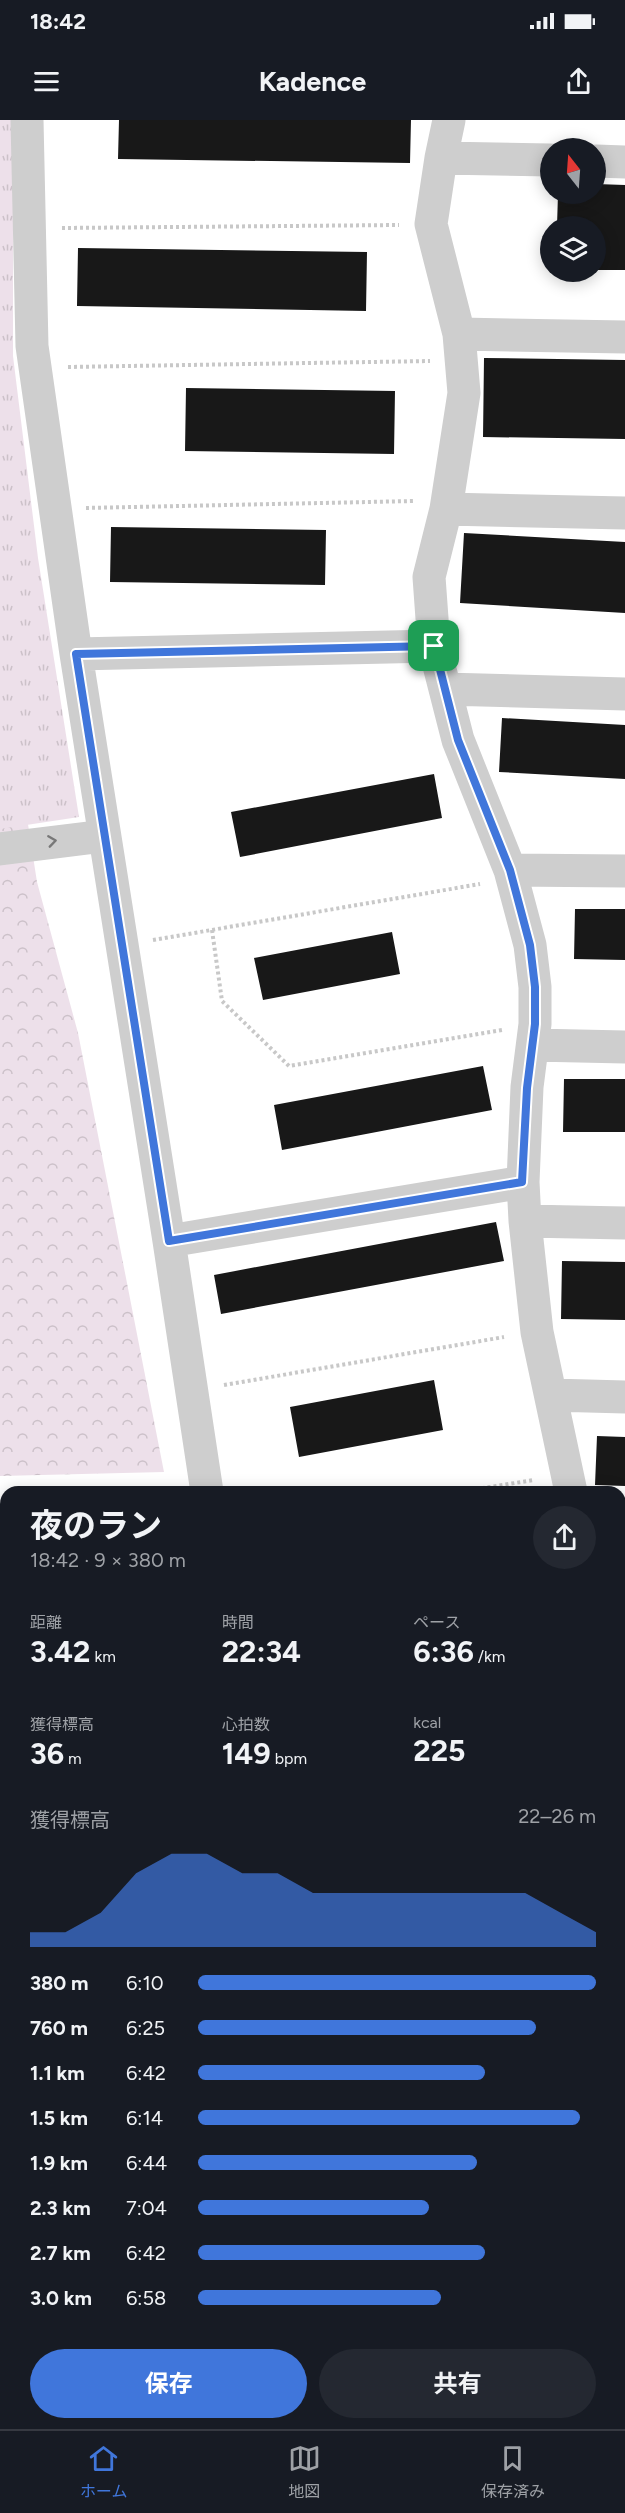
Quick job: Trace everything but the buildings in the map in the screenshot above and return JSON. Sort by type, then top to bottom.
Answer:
[{"type":"street","points":[[27,120],[32,346],[76,654],[206,1486]]},
{"type":"street","points":[[450,120],[441,158],[431,224],[461,347],[464,393],[446,509],[429,577],[434,646],[458,740],[510,870],[530,945],[535,987],[534,1035],[527,1088],[522,1182],[537,1332],[569,1483]]},
{"type":"street","points":[[441,158],[540,160]]},
{"type":"street","points":[[606,161],[625,162]]},
{"type":"street","points":[[461,347],[625,338]]},
{"type":"street","points":[[446,509],[625,513]]},
{"type":"street","points":[[76,654],[434,646]]},
{"type":"street","points":[[446,689],[625,694]]},
{"type":"street","points":[[0,849],[104,836]]},
{"type":"street","points":[[510,870],[625,871]]},
{"type":"street","points":[[534,1035],[625,1047]]},
{"type":"street","points":[[169,1241],[522,1182]]},
{"type":"street","points":[[525,1221],[625,1222]]},
{"type":"street","points":[[551,1395],[625,1397]]},
{"type":"path","points":[[52,228],[431,224]]},
{"type":"path","points":[[68,367],[461,347]]},
{"type":"path","points":[[86,508],[427,501],[446,509]]},
{"type":"path","points":[[143,942],[494,881],[510,870]]},
{"type":"path","points":[[212,930],[222,1001],[289,1066],[534,1035]]},
{"type":"path","points":[[215,1386],[537,1332]]},
{"type":"path","points":[[532,1486],[569,1483]]},
{"type":"green space","points":[[0,120],[13,120],[13,356],[38,558],[79,817],[0,829]]},
{"type":"green space","points":[[0,405],[1,651],[37,882],[78,1033],[164,1472],[0,1476]]},
{"type":"route","points":[[434,646],[458,740],[510,870],[530,945],[535,987],[535,1024],[527,1088],[522,1182],[169,1241],[76,654],[434,646]]}]
